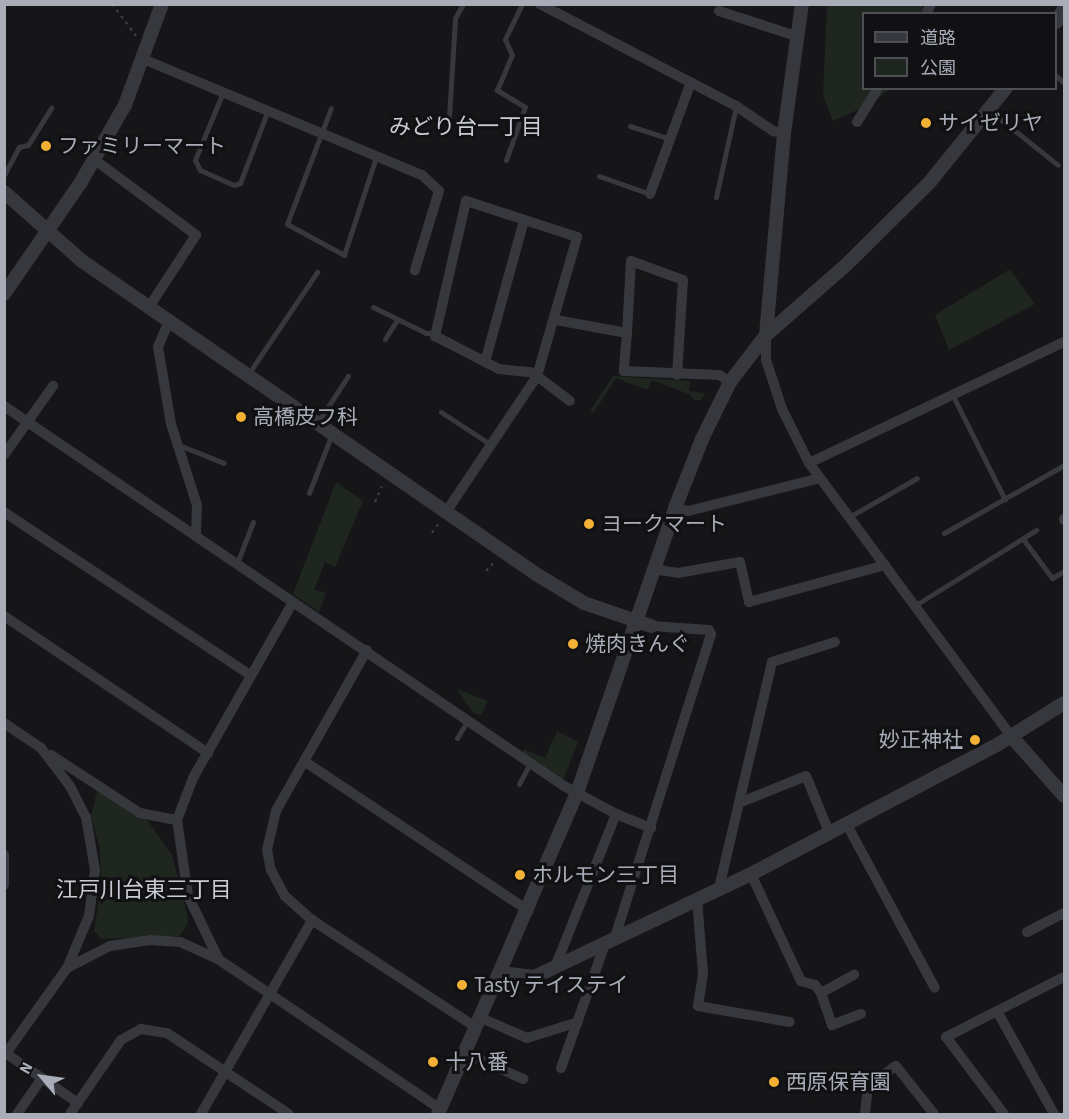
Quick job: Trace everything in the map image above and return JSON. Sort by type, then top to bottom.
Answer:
[{"type":"street","points":[[4,294],[49,231],[95,160],[125,105],[162,4]]},
{"type":"street","points":[[802,4],[784,133],[766,334],[766,360],[782,409],[809,463],[885,565],[913,607],[1011,736],[1065,796]]},
{"type":"street","points":[[547,6],[736,106],[773,131],[784,133]]},
{"type":"street","points":[[719,11],[799,37]]},
{"type":"street","points":[[143,59],[268,109],[422,175],[439,191],[415,270]]},
{"type":"street","points":[[650,194],[691,82]]},
{"type":"street","points":[[857,122],[877,90]]},
{"type":"street","points":[[67,968],[110,946],[150,940],[180,942],[218,959],[439,1112],[529,910],[577,793],[675,508],[702,439],[730,382],[766,334],[892,220],[1004,90]]},
{"type":"street","points":[[95,160],[196,236],[149,307]]},
{"type":"street","points":[[4,192],[82,261],[332,433],[442,517],[574,597],[651,627],[709,630],[711,634],[651,828],[561,1068]]},
{"type":"street","points":[[442,517],[537,376],[556,320],[577,237],[466,201],[434,333],[436,338],[485,362],[537,376],[570,401]]},
{"type":"street","points":[[485,362],[524,220]]},
{"type":"street","points":[[677,375],[683,280],[631,261],[624,371],[677,375],[718,375],[730,382]]},
{"type":"street","points":[[556,320],[627,333]]},
{"type":"street","points":[[169,321],[158,347],[177,445],[197,505],[196,536]]},
{"type":"street","points":[[809,463],[891,422],[953,396],[1065,342]]},
{"type":"street","points":[[4,455],[53,386]]},
{"type":"street","points":[[4,406],[367,650],[530,763],[577,793],[616,814],[651,828]]},
{"type":"street","points":[[675,508],[688,511],[820,478]]},
{"type":"street","points":[[4,512],[250,675]]},
{"type":"street","points":[[653,569],[678,573],[740,561],[749,602],[885,565]]},
{"type":"street","points":[[218,959],[188,896],[177,820],[193,778],[293,602]]},
{"type":"street","points":[[4,616],[208,753]]},
{"type":"street","points":[[719,888],[741,802],[771,662],[835,642]]},
{"type":"street","points":[[367,650],[276,811],[267,850],[271,870],[285,896],[312,920],[479,1023],[527,1038],[578,1022]]},
{"type":"street","points":[[501,973],[526,979],[751,874],[1011,736],[1065,703]]},
{"type":"street","points":[[4,723],[140,813],[177,820]]},
{"type":"street","points":[[41,748],[80,804],[93,847],[92,904],[67,968],[5,1054],[78,1103]]},
{"type":"street","points":[[304,761],[529,910]]},
{"type":"street","points":[[741,802],[806,776],[829,832]]},
{"type":"street","points":[[556,965],[616,814]]},
{"type":"street","points":[[846,823],[935,988]]},
{"type":"street","points":[[4,855],[4,885]]},
{"type":"street","points":[[751,874],[801,981],[815,985],[821,993],[832,1025],[861,1014]]},
{"type":"street","points":[[697,898],[703,963],[698,1006],[790,1022]]},
{"type":"street","points":[[1027,932],[1065,913]]},
{"type":"street","points":[[201,1114],[312,920]]},
{"type":"street","points":[[821,993],[854,975]]},
{"type":"street","points":[[1004,1114],[946,1037],[1065,977]]},
{"type":"street","points":[[997,1011],[1054,1114]]},
{"type":"street","points":[[70,1114],[122,1040],[141,1029],[167,1033],[289,1114]]},
{"type":"street","points":[[465,1053],[523,1079]]},
{"type":"street","points":[[865,1114],[868,1086],[896,1066],[934,1114]]},
{"type":"street","points":[[17,1114],[42,1078]]},
{"type":"lane","points":[[449,117],[455,18],[463,4]]},
{"type":"lane","points":[[506,160],[525,107],[497,90],[512,55],[505,39],[522,4]]},
{"type":"lane","points":[[224,91],[195,160],[200,170],[234,185],[240,183],[268,109]]},
{"type":"lane","points":[[716,197],[736,106]]},
{"type":"lane","points":[[4,175],[19,147],[28,145],[51,108]]},
{"type":"lane","points":[[331,108],[320,131],[287,225],[344,255],[376,155]]},
{"type":"lane","points":[[989,110],[1058,165]]},
{"type":"lane","points":[[630,126],[670,139]]},
{"type":"lane","points":[[599,176],[650,194]]},
{"type":"lane","points":[[248,375],[317,272]]},
{"type":"lane","points":[[373,307],[397,320],[434,333]]},
{"type":"lane","points":[[385,339],[397,320]]},
{"type":"lane","points":[[317,423],[348,376]]},
{"type":"lane","points":[[953,396],[1005,500]]},
{"type":"lane","points":[[441,412],[490,444]]},
{"type":"lane","points":[[309,493],[332,433]]},
{"type":"lane","points":[[177,445],[224,463]]},
{"type":"lane","points":[[944,533],[1065,465]]},
{"type":"lane","points":[[849,517],[918,478]]},
{"type":"lane","points":[[237,564],[253,522]]},
{"type":"lane","points":[[913,607],[1036,530]]},
{"type":"lane","points":[[1023,539],[1052,578],[1065,571]]},
{"type":"lane","points":[[457,738],[468,720]]},
{"type":"lane","points":[[519,784],[530,763]]},
{"type":"path","points":[[112,4],[139,40],[148,44]]},
{"type":"path","points":[[375,502],[383,484]]},
{"type":"path","points":[[432,533],[442,517]]},
{"type":"path","points":[[486,571],[494,562]]},
{"type":"green space","points":[[827,5],[923,5],[921,12],[862,12],[862,90],[889,90],[869,105],[833,121],[823,95]]},
{"type":"green space","points":[[1010,269],[1035,304],[949,350],[935,315]]},
{"type":"green space","points":[[613,376],[690,381],[689,391],[705,393],[701,400],[694,400],[691,395],[652,380],[647,390],[616,378],[594,412],[590,411]]},
{"type":"green space","points":[[336,482],[363,501],[335,567],[325,562],[314,590],[326,593],[319,612],[293,594]]},
{"type":"green space","points":[[457,689],[488,701],[481,715],[473,713]]},
{"type":"green space","points":[[557,731],[578,742],[563,781],[522,753],[524,749],[545,758]]},
{"type":"green space","points":[[97,791],[148,821],[172,855],[188,924],[179,936],[102,939],[94,931],[101,884],[100,849],[91,816]]},
{"type":"place","name":"サイゼリヤ","points":[[926,123]]},
{"type":"place","name":"ファミリーマート","points":[[46,146]]},
{"type":"place","name":"高橋皮フ科","points":[[241,417]]},
{"type":"place","name":"ヨークマート","points":[[589,524]]},
{"type":"place","name":"焼肉きんぐ","points":[[573,644]]},
{"type":"place","name":"妙正神社","points":[[975,740]]},
{"type":"place","name":"ホルモン三丁目","points":[[520,875]]},
{"type":"place","name":"Tasty テイステイ","points":[[462,985]]},
{"type":"place","name":"十八番","points":[[433,1062]]},
{"type":"place","name":"西原保育園","points":[[774,1082]]},
{"type":"district","name":"みどり台一丁目","points":[[466,128]]},
{"type":"district","name":"江戸川台東三丁目","points":[[144,891]]}]
